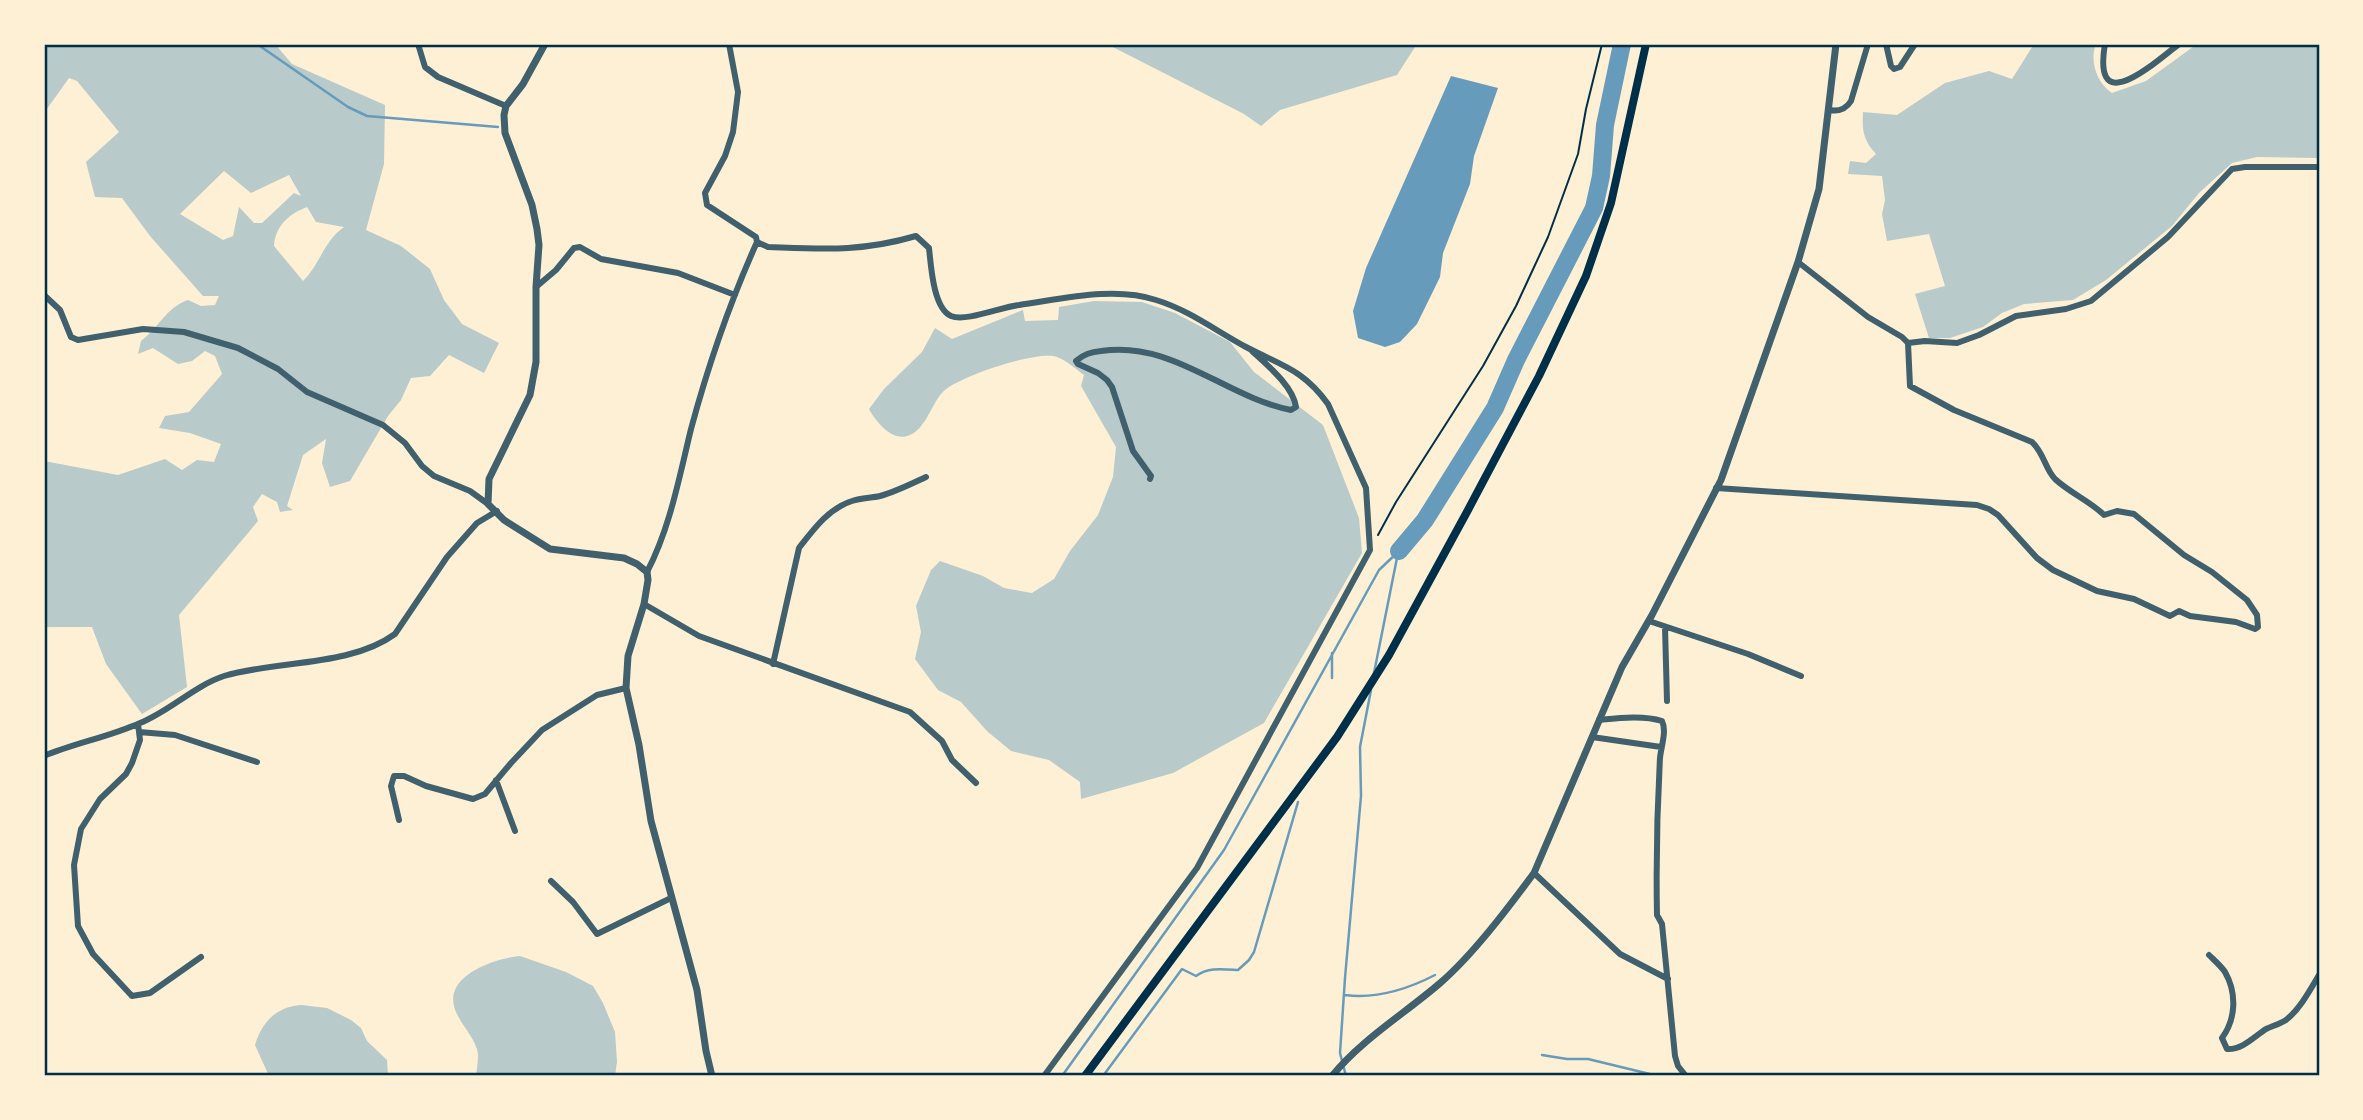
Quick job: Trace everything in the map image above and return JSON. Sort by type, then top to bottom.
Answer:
[{"type":"main road","points":[[1085,1076],[1337,737],[1389,655],[1526,400],[1586,276],[1611,203],[1646,44]]},
{"type":"street","points":[[418,44],[425,66],[438,77],[506,106]]},
{"type":"street","points":[[488,503],[489,479],[530,395],[536,362],[539,245],[532,205],[505,133],[506,106],[523,84],[545,44]]},
{"type":"street","points":[[646,572],[662,540],[695,415],[742,275],[757,242],[756,237],[707,205],[705,193],[725,156],[733,132],[738,92],[729,44]]},
{"type":"street","points":[[1332,1076],[1353,1055],[1442,982],[1534,873],[1622,667],[1649,621],[1716,488],[1798,262],[1819,189],[1836,44]]},
{"type":"street","points":[[1829,110],[1848,107],[1868,44]]},
{"type":"street","points":[[1886,44],[1894,69],[1900,67],[1915,44]]},
{"type":"street","points":[[2105,44],[2103,71],[2114,83],[2124,83],[2179,44]]},
{"type":"street","points":[[1908,343],[1957,343],[2015,316],[2066,309],[2091,301],[2168,237],[2232,169],[2319,167]]},
{"type":"street","points":[[757,242],[768,247],[848,250],[883,246],[916,236],[929,248],[938,301],[949,315],[958,318],[971,318],[991,310],[1021,305],[1098,295],[1150,298],[1178,309],[1296,372],[1321,394],[1366,488],[1370,550],[1197,868],[1044,1076]]},
{"type":"street","points":[[536,287],[556,270],[574,248],[580,247],[601,259],[678,273],[736,295]]},
{"type":"street","points":[[1716,488],[1977,505],[1998,515],[2037,558],[2053,570],[2097,591],[2134,599],[2170,615],[2179,611],[2190,616],[2236,622],[2255,629],[2258,627],[2252,606],[2212,572],[2191,561],[2134,514],[2117,511],[2104,515],[2056,480],[2032,442],[1946,406],[1910,386],[1908,343],[1868,317],[1798,262]]},
{"type":"street","points":[[44,295],[60,310],[71,337],[78,340],[143,329],[184,332],[237,348],[278,369],[307,392],[383,425],[405,443],[428,471],[470,491],[488,503],[504,520],[550,549],[624,558],[646,572],[648,580],[644,604],[628,656],[626,688],[639,745],[651,821],[697,990],[712,1076]]},
{"type":"street","points":[[1150,479],[1151,476],[1133,451],[1112,387],[1107,380],[1077,364],[1076,360],[1092,352],[1116,348],[1149,353],[1177,360],[1257,399],[1291,410],[1296,407],[1296,402],[1282,381],[1248,348]]},
{"type":"street","points":[[774,664],[799,548],[807,537],[839,507],[852,501],[881,496],[926,478]]},
{"type":"street","points":[[44,756],[69,745],[139,728],[221,677],[350,653],[382,643],[394,634],[416,599],[455,548],[477,523],[497,511]]},
{"type":"street","points":[[644,604],[699,636],[910,712],[942,741],[952,760],[975,783]]},
{"type":"street","points":[[1649,621],[1748,654],[1801,676]]},
{"type":"street","points":[[1665,627],[1667,701]]},
{"type":"street","points":[[399,820],[391,786],[394,776],[404,776],[426,786],[473,799],[485,794],[542,730],[597,695],[626,688]]},
{"type":"street","points":[[1599,720],[1618,718],[1662,721],[1664,725],[1655,851],[1657,915],[1662,924],[1675,1056],[1678,1066],[1686,1076]]},
{"type":"street","points":[[139,728],[176,735],[257,762]]},
{"type":"street","points":[[139,728],[140,740],[126,774],[100,799],[80,828],[74,865],[78,926],[93,954],[132,996],[150,993],[201,957]]},
{"type":"street","points":[[1592,737],[1661,747]]},
{"type":"street","points":[[496,780],[515,831]]},
{"type":"street","points":[[1534,873],[1620,954],[1668,979]]},
{"type":"street","points":[[551,881],[573,902],[597,934],[671,898]]},
{"type":"street","points":[[2209,955],[2224,971],[2230,985],[2234,1009],[2222,1038],[2227,1049],[2234,1049],[2286,1020],[2302,1002],[2319,975]]},
{"type":"path","points":[[1370,550],[1396,502],[1483,366],[1516,306],[1548,237],[1578,154],[1602,44]]},
{"type":"shaded area","points":[[44,44],[275,44],[292,64],[385,105],[384,164],[366,230],[401,246],[430,269],[444,300],[462,324],[499,343],[484,373],[449,355],[430,376],[411,378],[401,400],[388,416],[350,481],[330,487],[322,463],[326,439],[303,455],[287,506],[293,510],[280,512],[277,502],[262,494],[253,507],[258,521],[179,615],[187,687],[142,714],[106,664],[92,627],[44,627],[44,461],[118,475],[165,459],[182,470],[197,460],[214,462],[221,444],[190,433],[159,428],[165,416],[189,412],[222,374],[215,356],[205,351],[192,361],[178,364],[153,348],[138,354],[141,341],[174,308],[188,300],[201,306],[215,305],[219,296],[203,296],[150,236],[122,198],[95,197],[86,162],[119,132],[77,81],[69,78],[44,113]],"holes":[[[224,171],[251,193],[289,175],[301,196],[294,193],[262,223],[254,223],[239,207],[233,236],[223,240],[180,214]],[[307,207],[316,222],[344,227],[331,239],[303,281],[274,246],[277,233],[284,222]]]},
{"type":"shaded area","points":[[1107,44],[1417,44],[1397,75],[1280,110],[1261,126],[1244,114]]},
{"type":"shaded area","points":[[2034,44],[2096,44],[2093,57],[2098,78],[2112,93],[2146,81],[2197,44],[2319,44],[2319,158],[2257,157],[2232,163],[2199,193],[2172,226],[2106,280],[2073,300],[2024,304],[2002,313],[1983,327],[1950,338],[1929,338],[1915,294],[1945,286],[1929,234],[1887,241],[1882,214],[1885,200],[1882,176],[1848,174],[1850,161],[1866,163],[1876,154],[1864,134],[1863,112],[1897,115],[1945,83],[1989,71],[2012,79]]},
{"type":"shaded area","points":[[1094,301],[1142,302],[1175,313],[1230,342],[1254,372],[1323,425],[1359,518],[1362,553],[1264,723],[1173,773],[1081,799],[1080,782],[1049,760],[1011,751],[987,731],[961,702],[938,690],[915,659],[921,632],[916,606],[931,570],[940,561],[983,576],[1004,588],[1032,593],[1054,579],[1070,551],[1098,515],[1113,477],[1116,447],[1081,386],[1084,375],[1057,357],[1033,357],[997,366],[963,380],[942,393],[916,432],[904,437],[886,430],[869,409],[884,389],[922,352],[935,328],[952,339],[1023,310],[1025,321],[1058,320],[1059,307]]},
{"type":"shaded area","points":[[520,956],[566,972],[593,986],[615,1032],[615,1076],[476,1076],[477,1048],[456,1012],[454,995],[458,985],[475,970],[499,960]]},
{"type":"shaded area","points":[[301,1005],[327,1008],[361,1028],[367,1041],[387,1060],[388,1076],[269,1076],[255,1045],[258,1037],[266,1023],[277,1012]]},
{"type":"water","points":[[1451,76],[1498,88],[1474,156],[1470,184],[1443,253],[1440,277],[1417,324],[1400,342],[1385,347],[1358,338],[1353,311],[1366,268]]},
{"type":"waterway","points":[[257,44],[348,107],[367,116],[498,127]]},
{"type":"waterway","points":[[1399,551],[1425,520],[1495,408],[1516,360],[1594,208],[1601,176],[1605,125],[1622,44]]},
{"type":"waterway","points":[[1062,1076],[1224,850],[1379,570],[1399,551]]},
{"type":"waterway","points":[[1374,673],[1398,553]]},
{"type":"waterway","points":[[1332,653],[1332,678]]},
{"type":"waterway","points":[[1346,1076],[1340,1053],[1361,796],[1360,747],[1371,690]]},
{"type":"waterway","points":[[1103,1076],[1182,969],[1196,976],[1210,970],[1238,970],[1249,960],[1254,952],[1298,802]]},
{"type":"waterway","points":[[1345,995],[1368,996],[1391,992],[1435,975]]},
{"type":"waterway","points":[[1542,1055],[1588,1059],[1658,1076]]}]
